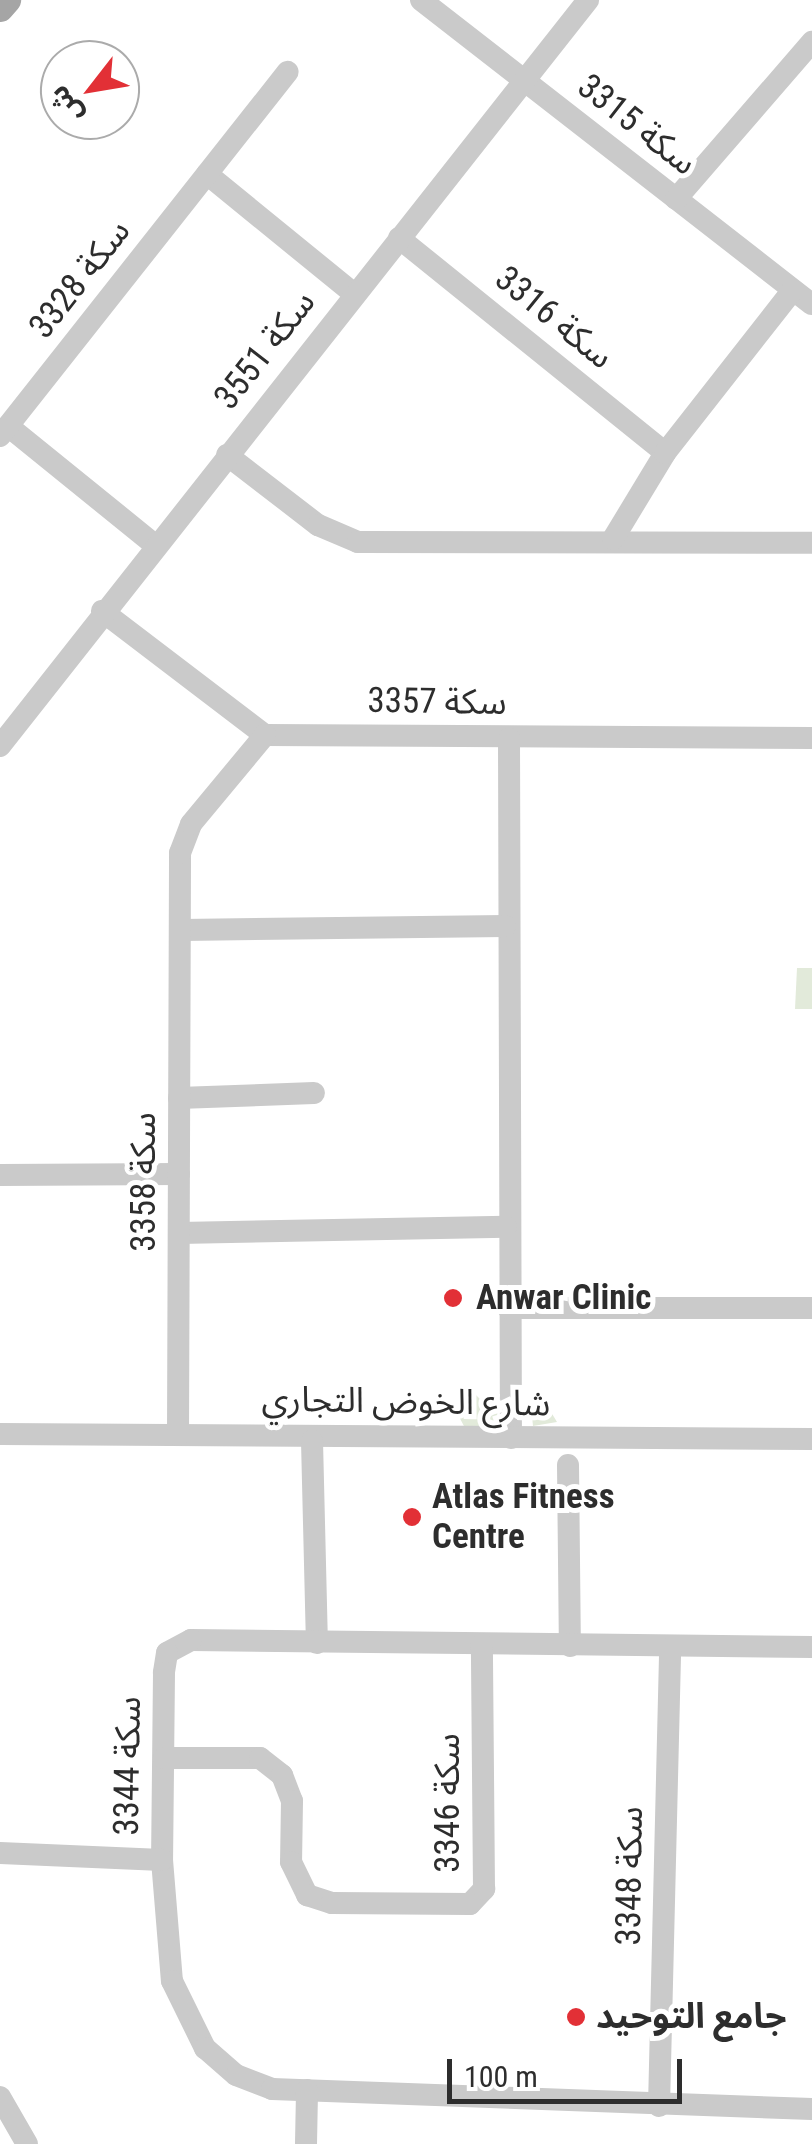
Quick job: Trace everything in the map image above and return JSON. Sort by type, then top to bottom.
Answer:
[{"type":"main road","points":[[0,8],[7,0]]},
{"type":"street","name":"سكة 3315","points":[[421,0],[803,297]]},
{"type":"street","name":"سكة 3551","points":[[0,746],[588,0]]},
{"type":"street","points":[[676,199],[812,43]]},
{"type":"street","name":"سكة 3328","points":[[155,545],[4,431],[287,72]]},
{"type":"street","points":[[207,174],[354,294]]},
{"type":"street","name":"سكة 3316","points":[[399,238],[664,453]]},
{"type":"street","points":[[613,538],[664,453],[803,297]]},
{"type":"street","points":[[226,455],[318,525],[358,542],[613,538],[812,543]]},
{"type":"street","points":[[102,612],[265,735]]},
{"type":"street","name":"سكة 3357","points":[[265,735],[812,738]]},
{"type":"street","name":"سكة 3358","points":[[178,1435],[182,838],[265,735]]},
{"type":"street","points":[[509,739],[505,926],[511,1438]]},
{"type":"street","points":[[182,930],[505,926]]},
{"type":"street","points":[[178,1098],[314,1093]]},
{"type":"street","points":[[0,1175],[178,1174]]},
{"type":"street","points":[[179,1233],[506,1227]]},
{"type":"street","points":[[508,1308],[812,1308]]},
{"type":"street","name":"شارع الخوض التجاري","points":[[0,1434],[312,1441],[812,1439]]},
{"type":"street","points":[[312,1441],[317,1643],[812,1647]]},
{"type":"street","points":[[568,1465],[570,1646]]},
{"type":"street","name":"سكة 3344","points":[[317,1643],[191,1640],[167,1653],[162,1860],[172,1981],[205,2048],[236,2075],[272,2089],[812,2110]]},
{"type":"street","name":"سكة 3346","points":[[164,1758],[260,1758],[282,1775],[292,1801],[291,1862],[307,1895],[332,1903],[470,1904],[484,1889],[482,1644]]},
{"type":"street","name":"سكة 3348","points":[[659,2106],[670,1648]]},
{"type":"street","name":"سكة 3344","points":[[0,1852],[162,1860]]},
{"type":"street","points":[[306,2144],[307,2090]]},
{"type":"street","points":[[0,2097],[27,2144]]},
{"type":"green space","points":[[797,968],[812,968],[812,1009],[795,1009]]},
{"type":"green space","points":[[471,1390],[485,1404],[499,1404],[495,1427],[465,1428],[456,1411]]},
{"type":"green space","points":[[531,1407],[548,1407],[557,1422],[533,1426]]},
{"type":"place","name":"Anwar Clinic","points":[[453,1298]]},
{"type":"place","name":"Atlas Fitness Centre","points":[[412,1517]]},
{"type":"place","name":"جامع التوحيد","points":[[576,2017]]}]
